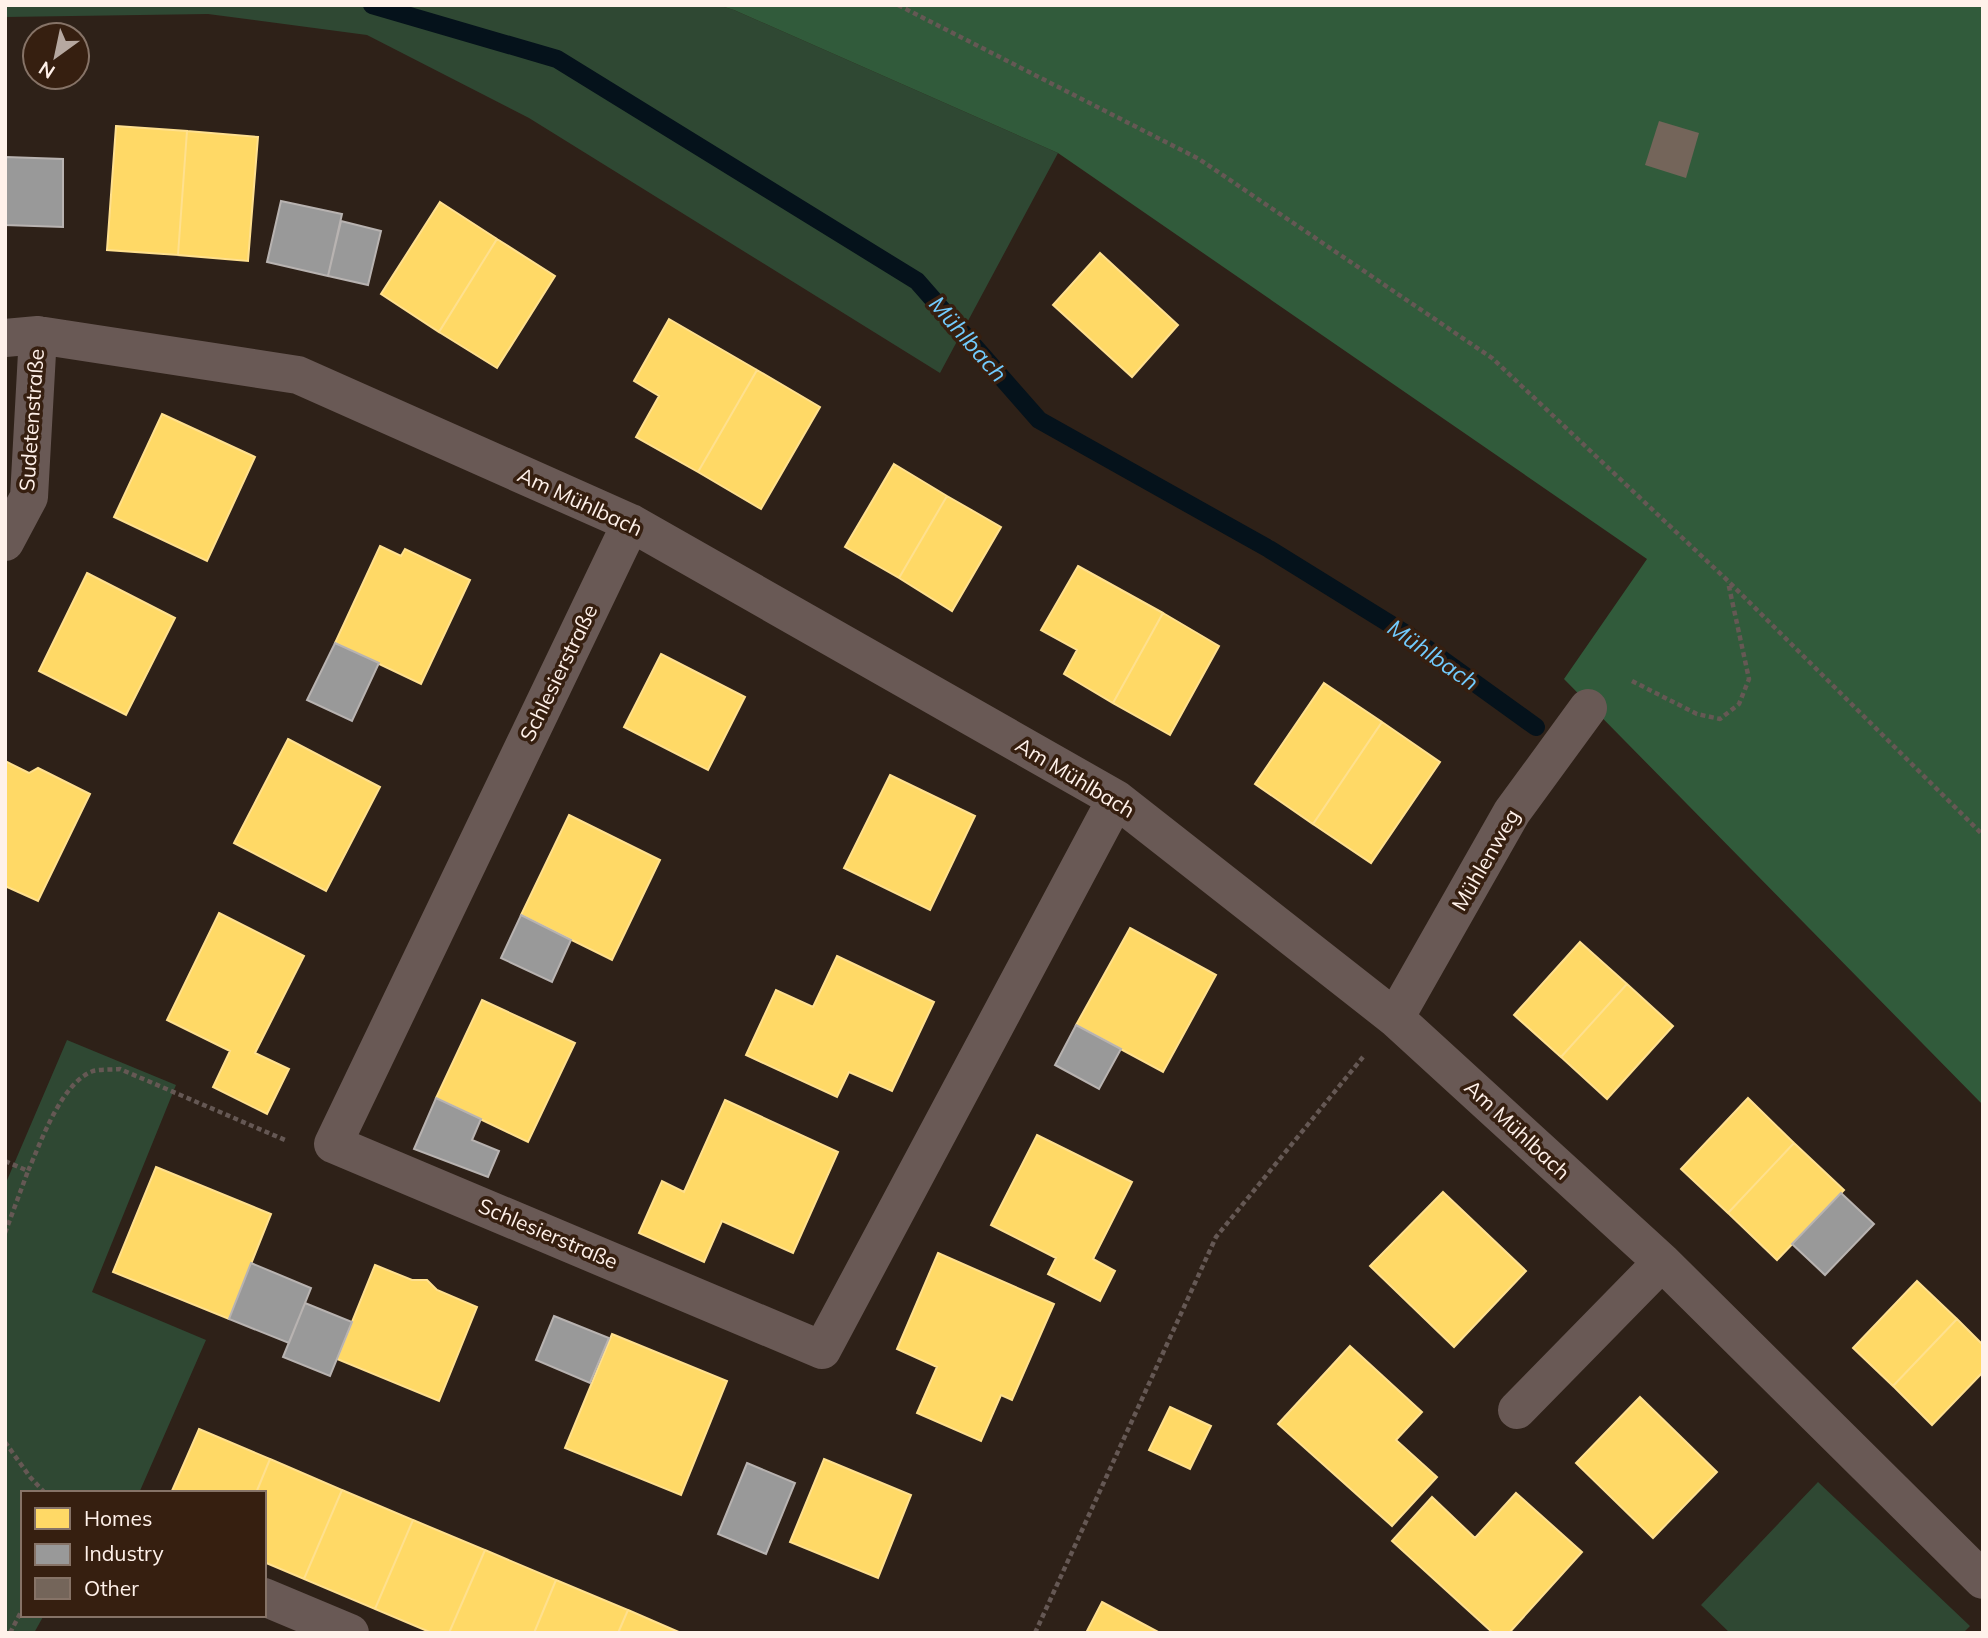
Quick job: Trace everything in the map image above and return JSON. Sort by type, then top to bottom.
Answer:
[{"type":"street","name":"Am Mühlbach","points":[[22,336],[298,375],[631,523],[1116,799],[1395,1018],[1662,1262],[1983,1580]]},
{"type":"street","name":"Sudetenstraße","points":[[5,542],[29,498],[22,336]]},
{"type":"street","name":"Schlesierstraße","points":[[631,523],[333,1144],[822,1350],[1116,799]]},
{"type":"street","name":"Mühlenweg","points":[[1395,1018],[1512,812],[1588,708]]},
{"type":"street","points":[[1517,1410],[1662,1262]]},
{"type":"street","points":[[266,1598],[350,1633]]},
{"type":"path","points":[[900,6],[1199,159],[1492,358],[1728,581],[1983,835]]},
{"type":"path","points":[[1588,708],[1607,686],[1626,678],[1697,714],[1720,719],[1739,704],[1749,679],[1728,581]]},
{"type":"path","points":[[1035,1633],[1216,1237],[1395,1018]]},
{"type":"path","points":[[5,1233],[51,1118],[70,1087],[93,1071],[120,1069],[292,1143],[333,1144]]},
{"type":"path","points":[[5,1161],[28,1171]]},
{"type":"path","points":[[5,1442],[43,1491]]},
{"type":"path","points":[[10,1633],[21,1612]]},
{"type":"green space","points":[[5,5],[718,5],[1058,153],[940,373],[529,118],[367,35],[208,14],[5,17]]},
{"type":"green space","points":[[718,5],[1983,5],[1983,1105],[1564,679],[1647,559],[1058,153]]},
{"type":"green space","points":[[67,1040],[176,1085],[92,1292],[206,1340],[140,1491],[21,1491],[21,1617],[43,1617],[34,1633],[5,1633],[5,1185]]},
{"type":"green space","points":[[1818,1482],[1970,1626],[1963,1633],[1730,1633],[1701,1605]]},
{"type":"building: Homes","points":[[116,126],[187,131],[178,255],[107,250]]},
{"type":"building: Homes","points":[[187,131],[258,137],[248,261],[178,255]]},
{"type":"building: Homes","points":[[440,202],[497,239],[439,332],[381,294]]},
{"type":"building: Homes","points":[[497,239],[555,276],[497,368],[439,332]]},
{"type":"building: Homes","points":[[1100,253],[1178,325],[1132,377],[1053,305]]},
{"type":"building: Homes","points":[[669,319],[757,370],[698,472],[636,437],[659,396],[634,381]]},
{"type":"building: Homes","points":[[757,370],[820,407],[761,509],[698,472]]},
{"type":"building: Homes","points":[[162,414],[255,457],[207,561],[114,517]]},
{"type":"building: Homes","points":[[894,464],[947,496],[899,578],[845,547]]},
{"type":"building: Homes","points":[[947,496],[1001,527],[952,611],[899,578]]},
{"type":"building: Homes","points":[[380,546],[401,556],[405,549],[470,580],[421,684],[335,643]]},
{"type":"building: Homes","points":[[1078,566],[1163,613],[1113,703],[1064,674],[1077,650],[1041,630]]},
{"type":"building: Homes","points":[[87,573],[175,618],[126,715],[39,671]]},
{"type":"building: Homes","points":[[1163,613],[1219,646],[1170,735],[1113,703]]},
{"type":"building: Homes","points":[[661,654],[745,697],[708,770],[624,727]]},
{"type":"building: Homes","points":[[1324,683],[1382,722],[1313,824],[1255,784]]},
{"type":"building: Homes","points":[[1382,722],[1440,762],[1371,863],[1313,824]]},
{"type":"building: Homes","points":[[288,739],[380,787],[326,891],[234,843]]},
{"type":"building: Homes","points":[[5,761],[29,773],[38,768],[90,794],[38,901],[5,886]]},
{"type":"building: Homes","points":[[890,775],[975,816],[930,910],[844,868]]},
{"type":"building: Homes","points":[[569,815],[660,860],[612,960],[521,915]]},
{"type":"building: Homes","points":[[219,913],[304,956],[255,1053],[289,1069],[267,1114],[213,1087],[230,1051],[167,1020]]},
{"type":"building: Homes","points":[[1130,928],[1216,975],[1163,1072],[1076,1025]]},
{"type":"building: Homes","points":[[1580,942],[1627,984],[1561,1057],[1514,1015]]},
{"type":"building: Homes","points":[[837,956],[934,1002],[892,1091],[849,1072],[837,1097],[746,1055],[776,990],[813,1007]]},
{"type":"building: Homes","points":[[1627,984],[1673,1026],[1607,1099],[1561,1057]]},
{"type":"building: Homes","points":[[482,1000],[575,1043],[528,1142],[436,1098]]},
{"type":"building: Homes","points":[[1748,1098],[1794,1143],[1728,1213],[1681,1169]]},
{"type":"building: Homes","points":[[725,1100],[838,1152],[793,1253],[722,1221],[704,1262],[639,1233],[662,1181],[684,1192]]},
{"type":"building: Homes","points":[[1037,1135],[1132,1182],[1093,1259],[1115,1271],[1100,1301],[1048,1274],[1056,1258],[991,1225]]},
{"type":"building: Homes","points":[[1794,1143],[1844,1190],[1777,1260],[1728,1213]]},
{"type":"building: Homes","points":[[156,1167],[271,1214],[229,1319],[113,1272]]},
{"type":"building: Homes","points":[[1443,1192],[1526,1271],[1454,1347],[1370,1266]]},
{"type":"building: Homes","points":[[938,1253],[1054,1304],[1012,1400],[1001,1395],[981,1441],[917,1413],[937,1367],[897,1349]]},
{"type":"building: Homes","points":[[375,1265],[412,1280],[427,1280],[437,1290],[477,1307],[439,1401],[337,1359]]},
{"type":"building: Homes","points":[[1917,1281],[1957,1319],[1893,1386],[1853,1348]]},
{"type":"building: Homes","points":[[1957,1319],[1983,1345],[1983,1372],[1932,1425],[1893,1386]]},
{"type":"building: Homes","points":[[612,1334],[727,1381],[681,1495],[565,1448]]},
{"type":"building: Homes","points":[[1350,1346],[1422,1412],[1396,1440],[1437,1477],[1392,1526],[1278,1424]]},
{"type":"building: Homes","points":[[1640,1397],[1717,1472],[1653,1538],[1576,1463]]},
{"type":"building: Homes","points":[[1170,1407],[1211,1426],[1190,1469],[1149,1450]]},
{"type":"building: Homes","points":[[199,1429],[270,1459],[257,1491],[172,1491]]},
{"type":"building: Homes","points":[[270,1459],[342,1490],[304,1579],[266,1563],[266,1491],[257,1491]]},
{"type":"building: Homes","points":[[824,1459],[911,1495],[878,1578],[790,1542]]},
{"type":"building: Homes","points":[[342,1490],[413,1520],[375,1609],[304,1579]]},
{"type":"building: Homes","points":[[1516,1493],[1582,1552],[1509,1633],[1493,1633],[1392,1541],[1432,1497],[1475,1538]]},
{"type":"building: Homes","points":[[413,1520],[485,1550],[449,1633],[432,1633],[375,1609]]},
{"type":"building: Homes","points":[[485,1550],[556,1580],[534,1633],[449,1633]]},
{"type":"building: Homes","points":[[556,1580],[628,1610],[618,1633],[534,1633]]},
{"type":"building: Homes","points":[[1102,1602],[1160,1633],[1086,1633]]},
{"type":"building: Homes","points":[[628,1610],[681,1633],[618,1633]]},
{"type":"building: Industry","points":[[6,157],[63,159],[63,227],[5,225]]},
{"type":"building: Industry","points":[[281,201],[342,214],[328,276],[267,262]]},
{"type":"building: Industry","points":[[341,221],[381,231],[368,285],[328,276]]},
{"type":"building: Industry","points":[[335,643],[379,663],[352,721],[307,700]]},
{"type":"building: Industry","points":[[521,915],[571,940],[552,982],[501,958]]},
{"type":"building: Industry","points":[[1076,1025],[1121,1049],[1099,1089],[1055,1065]]},
{"type":"building: Industry","points":[[436,1098],[481,1119],[472,1140],[499,1151],[488,1177],[414,1149]]},
{"type":"building: Industry","points":[[1841,1193],[1874,1224],[1825,1275],[1792,1244]]},
{"type":"building: Industry","points":[[251,1263],[311,1288],[289,1343],[229,1319]]},
{"type":"building: Industry","points":[[305,1303],[352,1322],[330,1376],[283,1357]]},
{"type":"building: Industry","points":[[554,1316],[609,1338],[590,1383],[536,1360]]},
{"type":"building: Industry","points":[[747,1463],[795,1483],[766,1554],[718,1534]]},
{"type":"building: Other","points":[[1659,121],[1699,133],[1686,178],[1645,165]]},
{"type":"waterway","name":"Mühlbach","points":[[372,5],[557,59],[917,281],[1039,420],[1269,549],[1411,637],[1536,727]]}]
